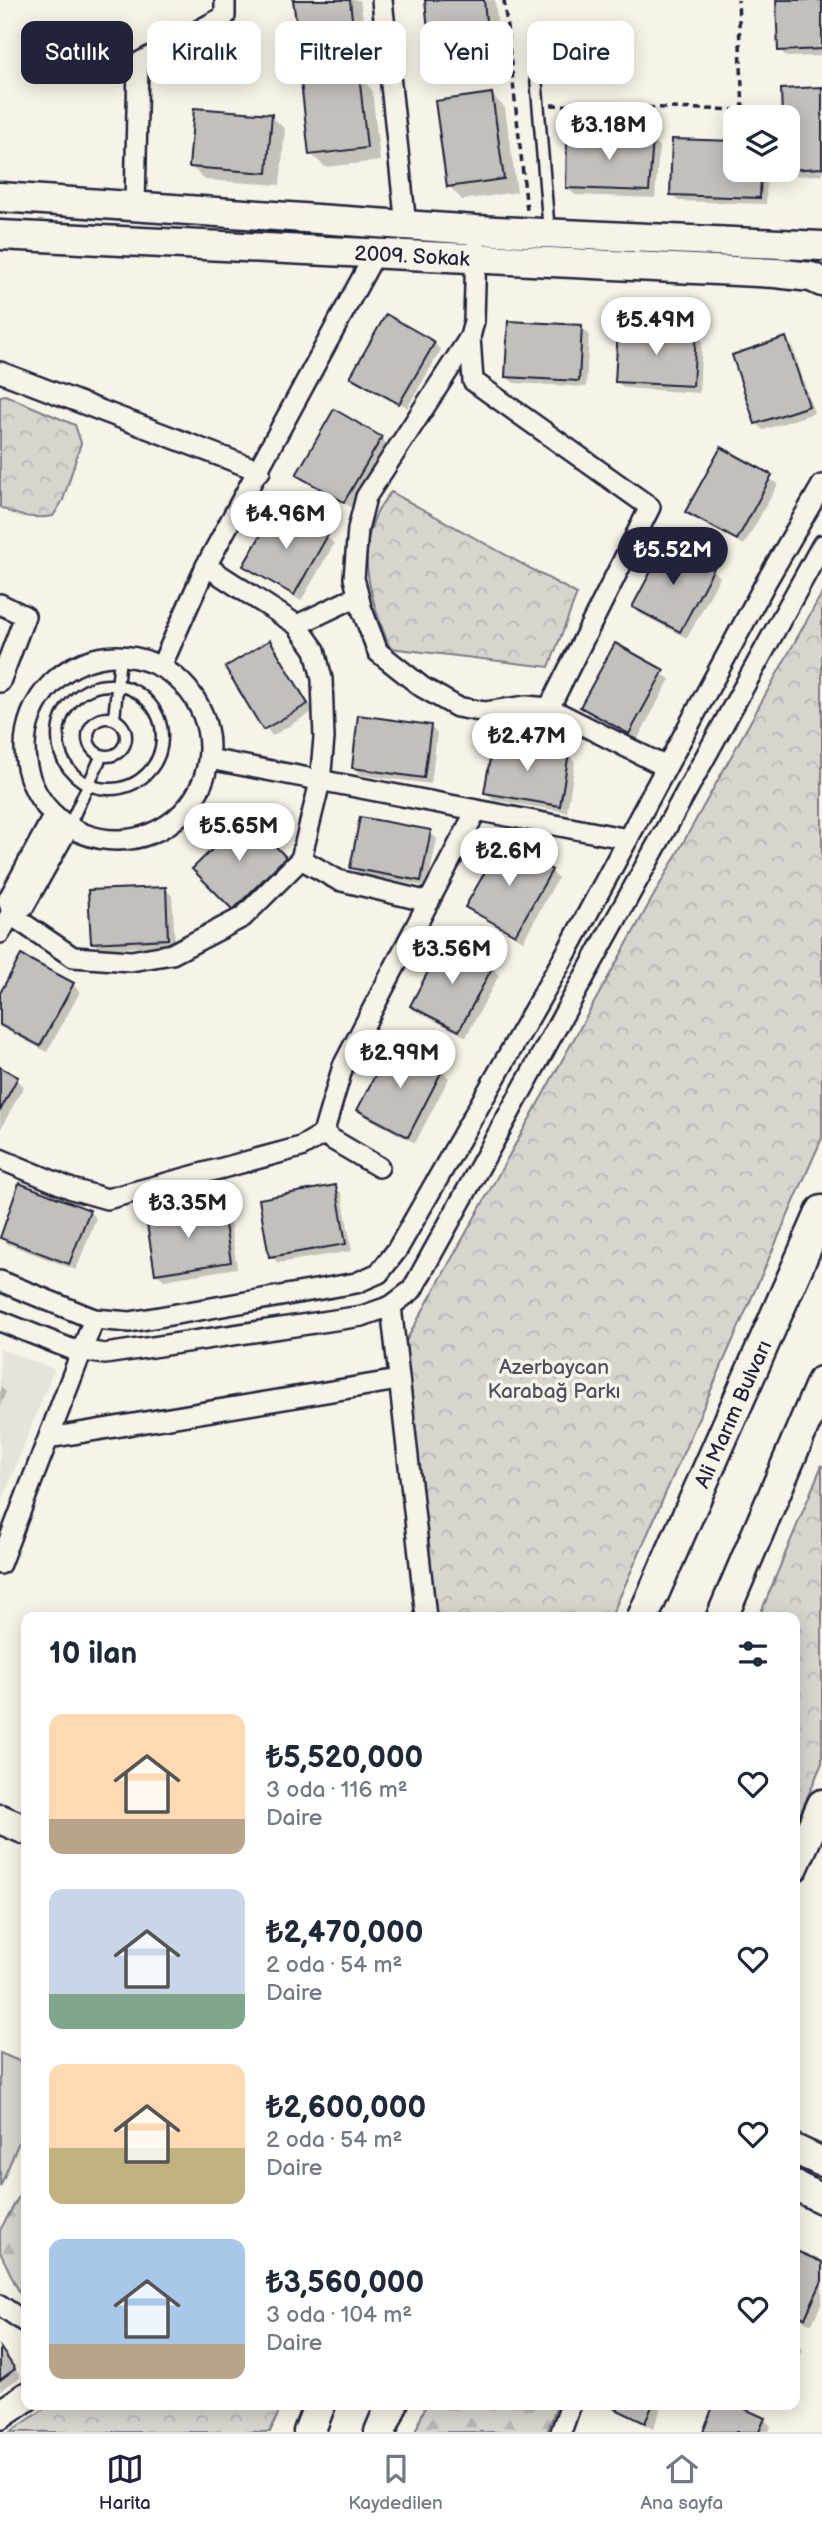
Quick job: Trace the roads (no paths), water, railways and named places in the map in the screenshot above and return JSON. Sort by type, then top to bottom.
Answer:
[{"type":"main road","name":"Ali Marım Bulvarı","points":[[645,1612],[822,1211]]},
{"type":"main road","points":[[724,1612],[822,1382]]},
{"type":"main road","points":[[309,2432],[318,2410]]},
{"type":"main road","points":[[380,2432],[389,2410]]},
{"type":"street","points":[[135,206],[138,63],[225,16],[225,0]]},
{"type":"street","points":[[382,0],[406,226]]},
{"type":"street","name":"2009. Sokak","points":[[0,197],[556,236],[822,246]]},
{"type":"street","points":[[476,230],[477,259],[470,337],[473,381],[650,507],[549,708]]},
{"type":"street","name":"2009. Sokak","points":[[0,235],[477,259],[556,236],[811,277],[822,282]]},
{"type":"street","points":[[161,667],[206,566],[260,471],[334,326],[375,254]]},
{"type":"street","points":[[470,337],[366,497],[358,529],[354,578],[378,652],[422,687],[457,707],[485,712],[526,706],[549,708],[666,767]]},
{"type":"street","points":[[0,372],[260,471]]},
{"type":"street","points":[[0,1281],[94,1319],[130,1322],[321,1290],[356,1283],[379,1273],[397,1250],[628,839],[766,582],[822,485]]},
{"type":"street","points":[[0,1321],[83,1352],[123,1353],[362,1316],[391,1306],[412,1290],[822,545]]},
{"type":"street","points":[[11,913],[73,957],[131,961],[172,954],[243,917],[301,859],[320,782],[324,738],[322,679],[315,650],[297,625],[206,566]]},
{"type":"street","points":[[297,625],[358,596]]},
{"type":"street","points":[[0,604],[25,616],[0,682]]},
{"type":"street","points":[[120,657],[136,658],[161,667],[186,688],[204,716],[209,737],[209,759],[202,784],[189,806],[170,824],[147,835],[121,840],[95,838],[62,820],[35,791],[27,766],[25,741],[31,715],[44,693],[62,674],[85,662],[120,657]]},
{"type":"street","points":[[209,759],[628,839]]},
{"type":"street","points":[[0,1159],[72,1189],[107,1199],[301,1147],[323,1134],[343,1066],[476,811]]},
{"type":"street","points":[[0,933],[11,913],[24,906],[62,820]]},
{"type":"street","points":[[301,859],[338,880],[429,902]]},
{"type":"street","points":[[323,1134],[379,1167]]},
{"type":"street","points":[[391,1306],[425,1612]]},
{"type":"street","points":[[0,1564],[94,1319]]},
{"type":"street","points":[[49,1438],[398,1380]]},
{"type":"street","points":[[800,1854],[822,1804]]},
{"type":"street","points":[[0,1819],[21,1828]]},
{"type":"street","points":[[800,2151],[822,2162]]},
{"type":"street","points":[[800,2188],[822,2199]]},
{"type":"street","points":[[0,2305],[21,2320]]},
{"type":"street","points":[[0,2415],[21,2400]]},
{"type":"street","points":[[561,2432],[570,2410]]},
{"type":"lane","points":[[536,84],[556,236]]},
{"type":"lane","points":[[114,719],[120,657]]},
{"type":"lane","points":[[117,686],[134,692],[155,711],[161,728],[158,755],[142,778],[125,786],[107,789],[89,785],[75,776],[63,760],[58,740],[61,720],[78,696],[97,687],[117,686]]},
{"type":"lane","points":[[100,718],[114,719],[124,729],[125,743],[116,753],[102,755],[96,753],[88,741],[89,728],[100,718]]},
{"type":"lane","points":[[62,820],[89,785],[102,755]]},
{"type":"park label","name":"Azerbaycan Karabağ Parkı","points":[[554,1379]]}]
